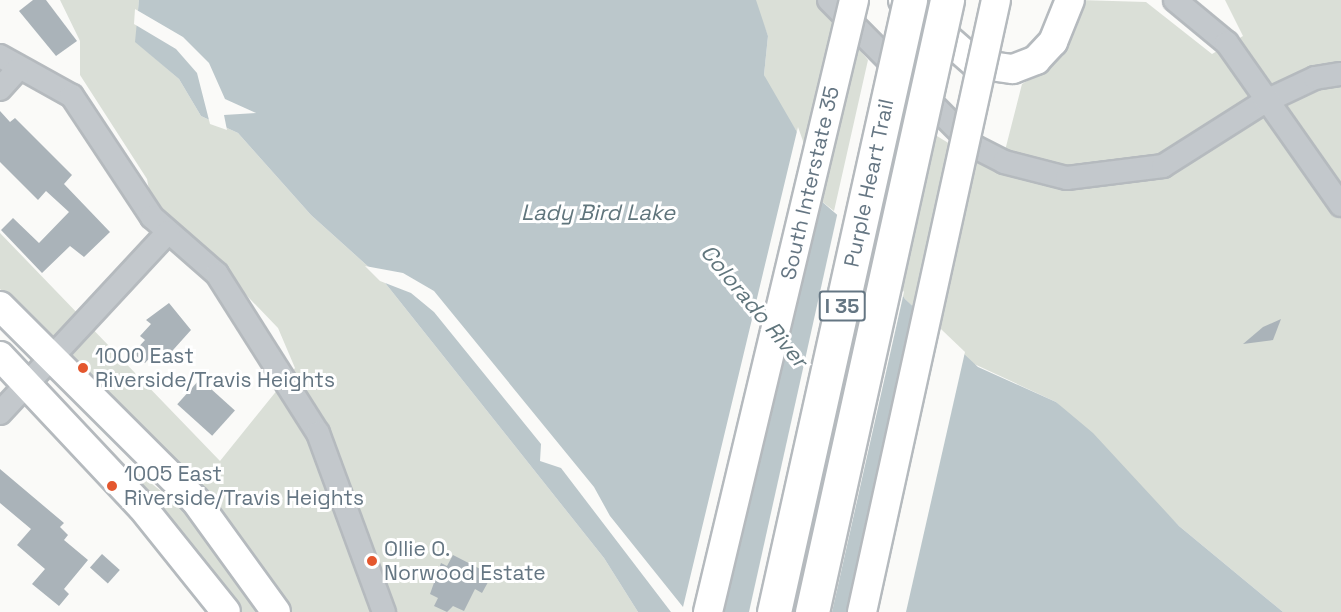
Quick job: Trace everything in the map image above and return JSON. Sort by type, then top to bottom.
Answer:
[{"type":"highway","name":"Purple Heart Trail","points":[[774,612],[910,0]]},
{"type":"highway","name":"Purple Heart Trail","points":[[812,612],[947,0]]},
{"type":"main road","name":"South Interstate 35","points":[[708,612],[854,0]]},
{"type":"main road","points":[[903,0],[976,64],[1013,69],[1036,60],[1053,42],[1070,0]]},
{"type":"main road","points":[[862,612],[996,0]]},
{"type":"main road","points":[[0,306],[195,500],[276,612]]},
{"type":"main road","points":[[0,356],[142,507],[226,612]]},
{"type":"street","points":[[829,0],[948,126],[975,147],[1040,173],[1082,179],[1163,166],[1264,102],[1315,78],[1341,74]]},
{"type":"street","points":[[1175,0],[1227,43],[1264,102],[1341,206]]},
{"type":"street","points":[[0,90],[8,63],[72,96],[146,208],[168,232],[217,274],[318,433],[384,612]]},
{"type":"street","points":[[0,413],[50,356],[168,232]]},
{"type":"shaded area","points":[[60,0],[139,0],[136,42],[179,79],[201,116],[238,133],[311,215],[382,279],[604,558],[638,612],[290,612],[217,506],[0,289],[0,233],[220,461],[295,368],[278,328],[150,195],[147,179],[80,75],[80,41]]},
{"type":"shaded area","points":[[754,0],[826,0],[825,8],[868,60],[834,211],[820,200],[797,132],[769,90],[764,75],[768,36]]},
{"type":"shaded area","points":[[1079,0],[1146,2],[1212,54],[1243,36],[1225,0],[1341,0],[1341,612],[1283,612],[1179,526],[1056,402],[972,363],[905,299],[871,244],[901,114],[999,174],[1022,84],[1042,72]]},
{"type":"shaded area","points":[[133,469],[189,513],[266,612],[240,612],[129,473]]},
{"type":"water","name":"Lady Bird Lake","points":[[139,0],[756,0],[768,36],[764,75],[797,132],[820,200],[871,244],[905,299],[978,367],[1056,402],[1093,433],[1179,526],[1283,612],[638,612],[604,558],[382,279],[311,215],[238,133],[201,116],[179,79],[135,42]]},
{"type":"pier","points":[[135,9],[183,37],[209,63],[225,99],[256,113],[224,115],[227,130],[210,124],[197,73],[176,49],[134,24]]},
{"type":"pier","points":[[798,127],[822,195],[723,612],[671,612],[561,468],[540,461],[541,444],[434,312],[411,293],[380,281],[365,266],[403,273],[434,291],[594,487],[610,516],[683,607]]},
{"type":"pier","points":[[838,211],[873,243],[904,292],[832,612],[749,612]]},
{"type":"pier","points":[[920,309],[965,352],[906,612],[854,612]]},
{"type":"building","points":[[33,0],[46,0],[77,41],[56,56],[19,11]]},
{"type":"building","points":[[0,111],[10,122],[15,118],[72,175],[64,184],[110,232],[84,257],[70,246],[42,273],[1,230],[13,218],[39,243],[69,212],[46,191],[38,200],[0,162]]},
{"type":"building","points":[[169,303],[191,330],[165,359],[156,351],[145,363],[133,353],[145,340],[140,336],[151,324],[146,320]]},
{"type":"building","points":[[1281,319],[1273,340],[1243,344],[1263,327]]},
{"type":"building","points":[[200,379],[235,410],[212,436],[177,404]]},
{"type":"building","points":[[0,469],[64,523],[60,527],[68,535],[64,540],[88,560],[64,589],[69,594],[59,606],[32,584],[45,569],[17,545],[31,529],[0,503]]},
{"type":"building","points":[[102,554],[120,570],[108,583],[90,567]]},
{"type":"building","points":[[453,555],[492,575],[482,593],[475,589],[464,611],[453,606],[447,612],[434,606],[438,598],[430,594],[441,563],[447,566]]},
{"type":"place","name":"1000 East Riverside/Travis Heights","points":[[83,368]]},
{"type":"place","name":"1005 East Riverside/Travis Heights","points":[[112,486]]},
{"type":"place","name":"Ollie O. Norwood Estate","points":[[372,561]]},
{"type":"water label","name":"Colorado River","points":[[754,306]]}]
